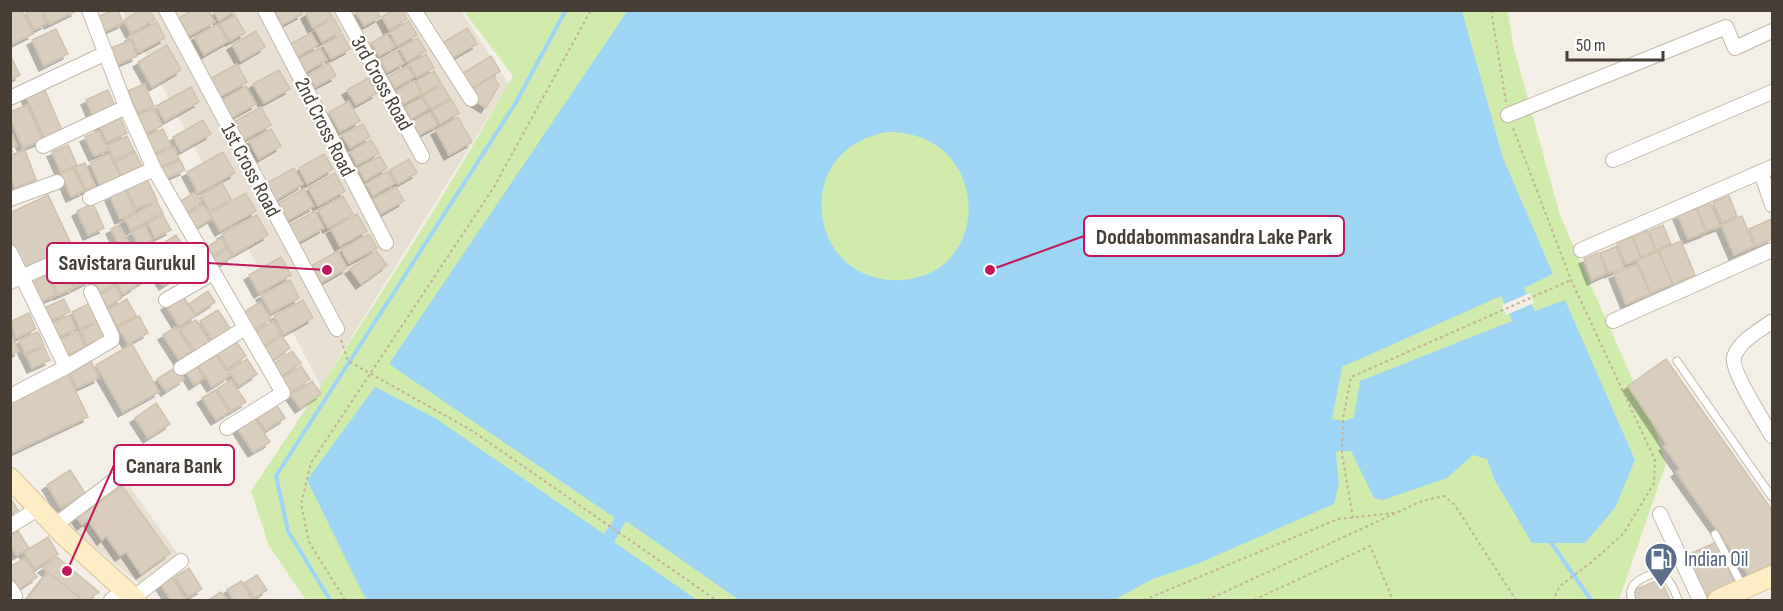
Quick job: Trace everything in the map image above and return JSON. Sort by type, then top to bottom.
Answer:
[{"type":"main road","points":[[10,477],[126,597]]},
{"type":"main road","points":[[1718,600],[1773,576]]},
{"type":"street","points":[[89,10],[126,107],[154,169],[283,393],[227,428]]},
{"type":"street","name":"1st Cross Road","points":[[166,10],[337,329]]},
{"type":"street","name":"2nd Cross Road","points":[[265,10],[386,243]]},
{"type":"street","name":"3rd Cross Road","points":[[342,10],[422,156]]},
{"type":"street","points":[[414,10],[471,99]]},
{"type":"street","points":[[1508,115],[1726,27],[1735,48],[1773,31]]},
{"type":"street","points":[[10,98],[106,52]]},
{"type":"street","points":[[1613,160],[1773,92]]},
{"type":"street","points":[[44,146],[126,107]]},
{"type":"street","points":[[90,198],[154,169]]},
{"type":"street","points":[[1581,250],[1767,170],[1773,205]]},
{"type":"street","points":[[10,199],[57,182]]},
{"type":"street","points":[[1613,321],[1773,250]]},
{"type":"street","points":[[10,252],[16,280],[66,367]]},
{"type":"street","points":[[16,280],[74,254]]},
{"type":"street","points":[[166,300],[213,273]]},
{"type":"street","points":[[10,396],[112,340],[91,292]]},
{"type":"street","points":[[1773,324],[1771,322],[1742,344],[1734,355],[1733,362],[1742,384],[1773,436]]},
{"type":"street","points":[[182,368],[244,327]]},
{"type":"street","points":[[55,525],[116,479]]},
{"type":"street","points":[[10,526],[39,508]]},
{"type":"street","points":[[1660,514],[1700,600]]},
{"type":"street","points":[[126,597],[181,561]]},
{"type":"lane","points":[[1677,361],[1773,498]]},
{"type":"lane","points":[[1715,534],[1744,589]]},
{"type":"lane","points":[[1632,600],[1630,592],[1633,585],[1652,574],[1664,576],[1678,600]]},
{"type":"path","points":[[345,600],[309,542],[301,504],[311,463],[494,187],[591,10]]},
{"type":"path","points":[[1491,10],[1508,115],[1571,280],[1655,460],[1654,483],[1624,533],[1560,586],[1553,600]]},
{"type":"path","points":[[1353,518],[1342,454],[1343,418],[1351,377],[1571,280]]},
{"type":"path","points":[[337,329],[348,361],[471,430],[716,600]]},
{"type":"path","points":[[1207,600],[1422,501],[1444,496],[1454,504],[1516,600]]},
{"type":"path","points":[[1144,600],[1338,519],[1397,512]]},
{"type":"path","points":[[1254,600],[1370,546],[1393,600]]},
{"type":"shaded area","points":[[122,11],[461,11],[509,84],[321,386]]},
{"type":"shaded area","points":[[120,473],[180,557],[141,585],[59,517]]},
{"type":"green space","points":[[463,10],[1508,11],[1513,45],[1560,215],[1656,433],[1666,464],[1619,600],[306,600],[269,546],[251,491],[419,234],[513,76]]},
{"type":"water","points":[[628,10],[1462,11],[1503,158],[1553,274],[1524,288],[1535,311],[1565,300],[1635,460],[1615,508],[1585,543],[1532,543],[1494,479],[1487,459],[1473,455],[1447,478],[1383,500],[1374,498],[1351,451],[1338,451],[1336,453],[1339,483],[1334,504],[1197,564],[1153,579],[1114,600],[739,600],[626,521],[614,542],[697,600],[366,600],[307,480],[375,387],[435,418],[604,534],[615,518],[389,364]],"holes":[[[888,132],[922,138],[947,154],[962,177],[968,204],[965,231],[953,254],[932,272],[902,280],[870,276],[846,262],[829,240],[822,214],[823,187],[835,163],[856,143]],[[1501,296],[1512,321],[1360,381],[1354,417],[1345,421],[1332,419],[1342,367]]]},
{"type":"pier","points":[[1530,293],[1534,303],[1506,315],[1502,305]]},
{"type":"building","points":[[22,10],[33,34],[10,45],[10,13]]},
{"type":"building","points":[[25,10],[40,10],[46,24],[34,30]]},
{"type":"building","points":[[42,10],[75,10],[76,11],[49,24]]},
{"type":"building","points":[[118,10],[123,23],[103,32],[97,17]]},
{"type":"building","points":[[141,10],[150,10],[155,20],[131,33],[124,20]]},
{"type":"building","points":[[193,10],[208,10],[215,22],[189,36],[179,18]]},
{"type":"building","points":[[213,10],[237,10],[219,21]]},
{"type":"building","points":[[280,10],[300,10],[302,14],[282,25],[276,13]]},
{"type":"building","points":[[312,10],[329,10],[332,17],[313,28],[306,14]]},
{"type":"building","points":[[360,10],[376,10],[380,17],[364,26],[356,13]]},
{"type":"building","points":[[394,10],[402,10],[407,19],[389,30],[382,17]]},
{"type":"building","points":[[235,15],[245,33],[230,41],[220,24]]},
{"type":"building","points":[[334,18],[341,32],[322,42],[315,29]]},
{"type":"building","points":[[409,21],[417,35],[397,46],[390,32]]},
{"type":"building","points":[[157,22],[165,38],[139,52],[130,36]]},
{"type":"building","points":[[218,24],[228,41],[204,55],[194,37]]},
{"type":"building","points":[[467,28],[477,44],[451,59],[442,43]]},
{"type":"building","points":[[56,29],[68,54],[44,66],[32,40]]},
{"type":"building","points":[[256,31],[265,47],[241,61],[232,45]]},
{"type":"building","points":[[311,33],[318,45],[297,57],[290,44]]},
{"type":"building","points":[[342,34],[350,49],[331,59],[323,45]]},
{"type":"building","points":[[387,34],[395,47],[379,56],[371,43]]},
{"type":"building","points":[[418,38],[426,51],[407,62],[399,48]]},
{"type":"building","points":[[131,40],[137,56],[118,64],[111,48]]},
{"type":"building","points":[[167,45],[181,70],[152,87],[138,62]]},
{"type":"building","points":[[320,48],[327,60],[306,72],[299,59]]},
{"type":"building","points":[[397,51],[404,63],[387,72],[380,60]]},
{"type":"building","points":[[426,54],[434,68],[417,77],[409,64]]},
{"type":"building","points":[[10,55],[20,75],[10,80]]},
{"type":"building","points":[[491,56],[500,71],[469,90],[460,75]]},
{"type":"building","points":[[329,63],[336,76],[315,87],[308,75]]},
{"type":"building","points":[[237,64],[247,82],[218,98],[208,80]]},
{"type":"building","points":[[407,66],[414,77],[395,88],[388,77]]},
{"type":"building","points":[[279,70],[290,89],[264,103],[253,84]]},
{"type":"building","points":[[434,71],[441,83],[423,94],[416,81]]},
{"type":"building","points":[[493,76],[499,85],[486,108],[475,101],[470,91]]},
{"type":"building","points":[[368,78],[377,93],[356,105],[347,90]]},
{"type":"building","points":[[414,81],[422,94],[403,104],[395,92]]},
{"type":"building","points":[[144,84],[154,106],[138,113],[128,91]]},
{"type":"building","points":[[442,85],[450,98],[431,109],[423,96]]},
{"type":"building","points":[[246,86],[256,104],[229,119],[219,102]]},
{"type":"building","points":[[191,87],[199,102],[165,121],[156,106]]},
{"type":"building","points":[[44,88],[62,130],[44,138],[26,96]]},
{"type":"building","points":[[108,90],[115,106],[93,116],[86,100]]},
{"type":"building","points":[[422,97],[429,109],[411,119],[404,107]]},
{"type":"building","points":[[451,99],[459,113],[440,124],[432,110]]},
{"type":"building","points":[[349,101],[360,121],[340,132],[329,112]]},
{"type":"building","points":[[27,105],[42,140],[23,148],[10,112]]},
{"type":"building","points":[[261,107],[271,125],[244,140],[234,122]]},
{"type":"building","points":[[154,108],[162,126],[146,133],[138,115]]},
{"type":"building","points":[[430,112],[438,125],[419,135],[412,122]]},
{"type":"building","points":[[120,117],[127,133],[107,142],[100,126]]},
{"type":"building","points":[[458,117],[472,142],[449,155],[436,130]]},
{"type":"building","points":[[203,120],[211,134],[181,151],[173,137]]},
{"type":"building","points":[[363,124],[370,137],[350,148],[342,135]]},
{"type":"building","points":[[163,129],[171,146],[155,153],[147,136]]},
{"type":"building","points":[[271,129],[281,146],[259,159],[249,141]]},
{"type":"building","points":[[10,130],[17,146],[10,148]]},
{"type":"building","points":[[99,131],[108,150],[94,156],[85,137]]},
{"type":"building","points":[[127,136],[134,151],[114,160],[108,145]]},
{"type":"building","points":[[371,140],[379,153],[357,165],[350,152]]},
{"type":"building","points":[[68,145],[77,165],[61,172],[52,152]]},
{"type":"building","points":[[174,147],[179,159],[160,167],[155,155]]},
{"type":"building","points":[[25,150],[36,180],[15,188],[10,175],[10,155]]},
{"type":"building","points":[[135,152],[142,166],[121,175],[115,162]]},
{"type":"building","points":[[223,152],[235,173],[198,193],[187,172]]},
{"type":"building","points":[[109,154],[120,176],[100,185],[90,163]]},
{"type":"building","points":[[324,154],[333,169],[307,184],[299,168]]},
{"type":"building","points":[[380,156],[387,168],[365,181],[358,168]]},
{"type":"building","points":[[409,159],[417,173],[398,184],[390,170]]},
{"type":"building","points":[[180,160],[185,170],[167,178],[162,168]]},
{"type":"building","points":[[85,163],[95,186],[86,190],[75,167]]},
{"type":"building","points":[[74,168],[84,191],[71,197],[61,174]]},
{"type":"building","points":[[294,168],[303,184],[276,200],[267,183]]},
{"type":"building","points":[[388,171],[395,183],[373,196],[366,184]]},
{"type":"building","points":[[335,173],[345,191],[318,206],[308,188]]},
{"type":"building","points":[[147,179],[157,200],[136,209],[127,189]]},
{"type":"building","points":[[222,183],[231,199],[210,211],[201,195]]},
{"type":"building","points":[[396,187],[404,201],[381,214],[373,199]]},
{"type":"building","points":[[125,189],[135,212],[120,219],[110,196]]},
{"type":"building","points":[[304,189],[314,206],[287,221],[277,204]]},
{"type":"building","points":[[195,192],[202,202],[185,214],[178,203]]},
{"type":"building","points":[[246,193],[256,211],[220,231],[210,213]]},
{"type":"building","points":[[48,195],[73,248],[25,270],[10,239],[10,213]]},
{"type":"building","points":[[343,196],[353,214],[328,228],[318,210]]},
{"type":"building","points":[[1729,196],[1737,216],[1722,223],[1713,202]]},
{"type":"building","points":[[157,202],[163,213],[131,230],[125,219]]},
{"type":"building","points":[[1710,202],[1720,226],[1707,231],[1697,208]]},
{"type":"building","points":[[93,203],[104,228],[88,235],[77,211]]},
{"type":"building","points":[[203,205],[212,218],[192,231],[184,217]]},
{"type":"building","points":[[1696,208],[1706,232],[1688,239],[1678,215]]},
{"type":"building","points":[[315,211],[324,228],[297,243],[288,226]]},
{"type":"building","points":[[357,214],[367,231],[340,246],[331,229]]},
{"type":"building","points":[[163,215],[171,230],[155,238],[148,223]]},
{"type":"building","points":[[257,215],[268,235],[233,255],[222,234]]},
{"type":"building","points":[[1742,216],[1754,246],[1734,255],[1721,225]]},
{"type":"building","points":[[1772,219],[1772,239],[1756,246],[1749,229]]},
{"type":"building","points":[[119,225],[132,251],[124,255],[111,229]]},
{"type":"building","points":[[145,225],[152,240],[139,246],[132,232]]},
{"type":"building","points":[[1663,225],[1671,244],[1656,250],[1649,231]]},
{"type":"building","points":[[1647,231],[1656,251],[1641,257],[1633,237]]},
{"type":"building","points":[[369,234],[377,248],[349,263],[341,249]]},
{"type":"building","points":[[176,235],[186,251],[170,262],[159,246]]},
{"type":"building","points":[[1632,237],[1641,258],[1626,264],[1617,243]]},
{"type":"building","points":[[221,238],[226,247],[210,258],[204,249]]},
{"type":"building","points":[[1681,241],[1695,275],[1673,284],[1659,250]]},
{"type":"building","points":[[1616,247],[1624,267],[1609,273],[1600,253]]},
{"type":"building","points":[[227,249],[232,257],[214,268],[210,261]]},
{"type":"building","points":[[338,251],[347,268],[321,283],[311,266]]},
{"type":"building","points":[[376,251],[387,265],[361,284],[350,269]]},
{"type":"building","points":[[1658,251],[1672,284],[1651,293],[1637,260]]},
{"type":"building","points":[[1598,253],[1607,273],[1592,280],[1584,259]]},
{"type":"building","points":[[281,257],[291,275],[259,293],[249,275]]},
{"type":"building","points":[[81,261],[90,280],[76,287],[67,268]]},
{"type":"building","points":[[166,262],[176,277],[164,285],[154,270]]},
{"type":"building","points":[[1637,264],[1650,294],[1626,304],[1614,274]]},
{"type":"building","points":[[138,265],[147,278],[138,284],[129,271]]},
{"type":"building","points":[[64,267],[74,288],[58,295],[49,274]]},
{"type":"building","points":[[125,269],[136,286],[123,294],[113,277]]},
{"type":"building","points":[[106,273],[113,285],[100,293],[93,280]]},
{"type":"building","points":[[47,275],[56,295],[42,301],[33,282]]},
{"type":"building","points":[[290,280],[299,298],[271,313],[261,295]]},
{"type":"building","points":[[115,286],[122,298],[107,307],[100,295]]},
{"type":"building","points":[[208,291],[215,302],[196,314],[189,304]]},
{"type":"building","points":[[182,295],[196,316],[179,326],[166,305]]},
{"type":"building","points":[[64,299],[70,312],[50,321],[44,308]]},
{"type":"building","points":[[127,299],[136,316],[117,326],[108,310]]},
{"type":"building","points":[[303,300],[313,318],[284,334],[274,316]]},
{"type":"building","points":[[260,302],[271,319],[253,331],[241,314]]},
{"type":"building","points":[[90,303],[98,320],[80,329],[72,312]]},
{"type":"building","points":[[218,310],[230,328],[212,340],[200,321]]},
{"type":"building","points":[[29,313],[36,329],[16,338],[10,322]]},
{"type":"building","points":[[70,315],[76,329],[57,338],[50,324]]},
{"type":"building","points":[[139,316],[148,333],[128,344],[118,327]]},
{"type":"building","points":[[196,320],[209,341],[194,351],[180,329]]},
{"type":"building","points":[[100,321],[107,336],[87,345],[81,331]]},
{"type":"building","points":[[273,321],[281,334],[262,347],[253,334]]},
{"type":"building","points":[[176,327],[192,351],[179,360],[163,335]]},
{"type":"building","points":[[78,331],[85,347],[66,356],[59,340]]},
{"type":"building","points":[[38,332],[44,345],[25,354],[19,340]]},
{"type":"building","points":[[10,333],[19,351],[10,355]]},
{"type":"building","points":[[282,336],[290,348],[272,360],[264,348]]},
{"type":"building","points":[[236,341],[246,356],[227,369],[218,354]]},
{"type":"building","points":[[132,344],[159,392],[123,412],[96,365]]},
{"type":"building","points":[[44,347],[50,360],[32,368],[26,355]]},
{"type":"building","points":[[292,351],[301,363],[280,377],[272,365]]},
{"type":"building","points":[[216,355],[229,376],[212,387],[198,366]]},
{"type":"building","points":[[90,359],[99,378],[77,388],[68,370]]},
{"type":"building","points":[[247,359],[257,374],[239,386],[229,371]]},
{"type":"building","points":[[1666,359],[1772,510],[1772,563],[1751,578],[1676,472],[1680,469],[1664,446],[1667,444],[1628,386]]},
{"type":"building","points":[[196,366],[204,378],[194,385],[186,372]]},
{"type":"building","points":[[301,366],[310,379],[290,393],[281,380]]},
{"type":"building","points":[[176,367],[184,379],[166,391],[157,379]]},
{"type":"building","points":[[67,373],[88,417],[11,453],[10,399]]},
{"type":"building","points":[[231,380],[246,402],[231,411],[217,389]]},
{"type":"building","points":[[312,381],[321,394],[300,408],[291,395]]},
{"type":"building","points":[[215,390],[229,412],[216,420],[202,398]]},
{"type":"building","points":[[156,403],[170,424],[148,438],[135,418]]},
{"type":"building","points":[[276,404],[285,418],[266,430],[256,416]]},
{"type":"building","points":[[253,416],[270,442],[253,452],[237,427]]},
{"type":"building","points":[[70,470],[85,493],[61,508],[47,485]]},
{"type":"building","points":[[122,486],[170,553],[141,574],[126,552],[120,556],[106,536],[102,540],[88,520],[82,525],[77,518]]},
{"type":"building","points":[[10,498],[18,510],[10,515]]},
{"type":"building","points":[[18,531],[29,548],[17,555],[10,545],[10,535]]},
{"type":"building","points":[[48,537],[58,554],[35,569],[24,552]]},
{"type":"building","points":[[1717,542],[1735,584],[1701,599],[1683,557]]},
{"type":"building","points":[[57,557],[99,592],[83,600],[43,568]]},
{"type":"building","points":[[25,558],[37,577],[19,589],[10,575],[10,567]]},
{"type":"building","points":[[189,568],[202,589],[188,597],[175,577]]},
{"type":"building","points":[[48,572],[79,597],[76,600],[26,600]]},
{"type":"building","points":[[257,575],[267,590],[254,598],[244,583]]},
{"type":"building","points":[[172,577],[185,598],[182,600],[171,600],[161,585]]},
{"type":"building","points":[[1661,579],[1670,600],[1636,600],[1632,591]]},
{"type":"building","points":[[241,581],[252,599],[234,600],[227,590]]},
{"type":"building","points":[[221,592],[227,600],[208,600]]},
{"type":"waterway","points":[[330,600],[288,531],[276,476],[515,104],[566,10]]},
{"type":"waterway","points":[[1551,539],[1552,544],[1591,600]]},
{"type":"place","name":"Savistara Gurukul","points":[[327,270]]},
{"type":"place","name":"Doddabommasandra Lake Park","points":[[990,270]]},
{"type":"place","name":"Canara Bank","points":[[67,571]]},
{"type":"place","name":"Indian Oil","points":[[1661,588]]}]
